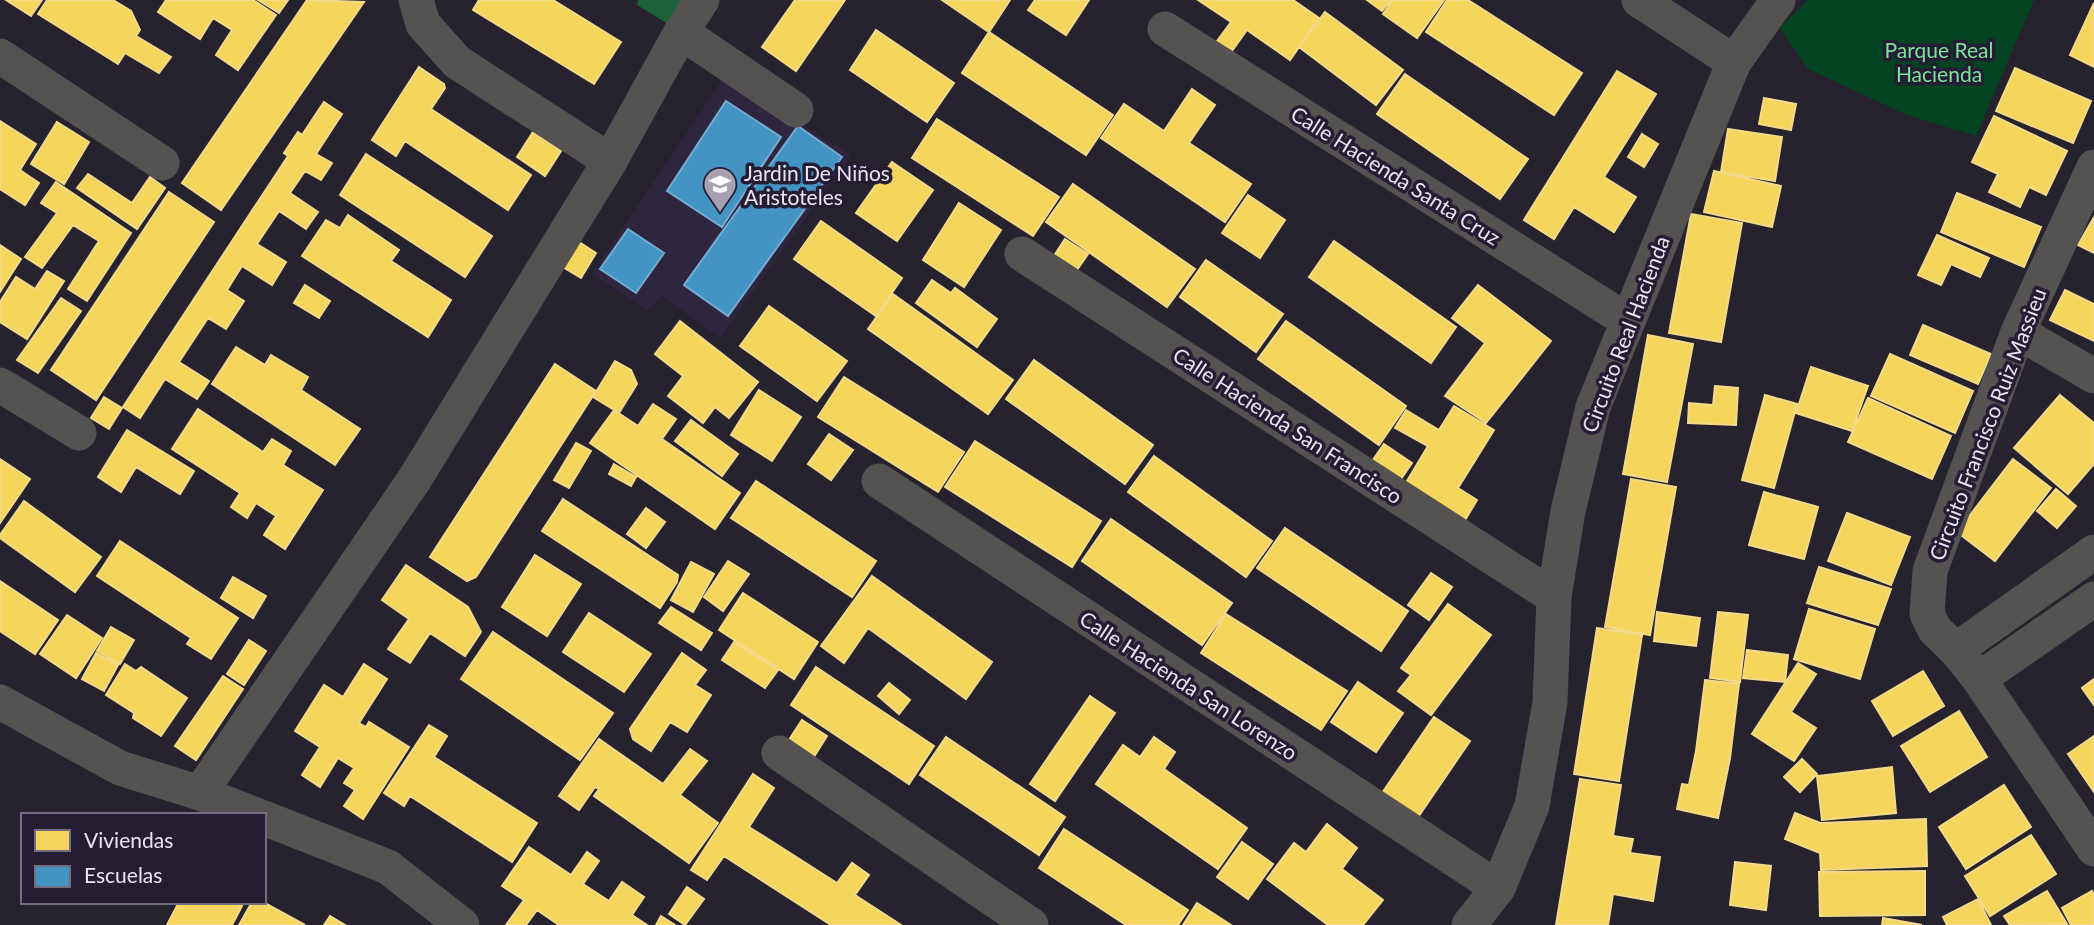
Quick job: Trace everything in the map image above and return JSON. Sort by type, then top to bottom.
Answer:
[{"type":"street","points":[[416,0],[423,24],[457,62],[610,162]]},
{"type":"street","points":[[200,793],[414,480],[610,162],[681,32],[702,0]]},
{"type":"street","points":[[1639,0],[1734,62]]},
{"type":"street","name":"Circuito Real Hacienda","points":[[1469,925],[1498,888],[1532,806],[1550,702],[1554,597],[1568,511],[1593,407],[1734,62],[1778,0]]},
{"type":"street","name":"Calle Hacienda Santa Cruz","points":[[1166,29],[1628,321]]},
{"type":"street","points":[[681,32],[796,110]]},
{"type":"street","points":[[0,56],[162,163]]},
{"type":"street","name":"Circuito Francisco Ruiz Massieu","points":[[2094,167],[2018,332],[1930,571],[1927,614],[1935,630],[1956,650],[1979,679],[2094,849]]},
{"type":"street","name":"Calle Hacienda San Francisco","points":[[1022,254],[1554,597]]},
{"type":"street","points":[[2018,332],[2094,376]]},
{"type":"street","points":[[0,385],[79,433]]},
{"type":"street","name":"Calle Hacienda San Lorenzo","points":[[879,481],[1498,888]]},
{"type":"street","points":[[1956,650],[2094,552]]},
{"type":"street","points":[[1979,679],[2094,599]]},
{"type":"street","points":[[0,702],[120,768],[200,793],[251,813]]},
{"type":"street","points":[[779,753],[1031,925]]},
{"type":"street","points":[[266,819],[388,867],[462,925]]},
{"type":"shaded area","name":"Jardin De Niños Aristoteles","points":[[725,76],[851,155],[720,338],[662,296],[648,311],[592,274]]},
{"type":"green space","points":[[638,0],[702,0],[681,32],[637,5]]},
{"type":"green space","name":"Parque Real Hacienda","points":[[1808,0],[2034,0],[1976,136],[1907,115],[1808,69],[1780,28]]},
{"type":"building: Viviendas","points":[[6,0],[42,0],[31,16]]},
{"type":"building: Viviendas","points":[[47,0],[113,0],[131,11],[140,30],[136,36],[171,57],[159,73],[125,53],[118,64],[38,14]]},
{"type":"building: Viviendas","points":[[166,0],[253,0],[276,15],[238,70],[216,55],[232,30],[213,18],[200,39],[158,12]]},
{"type":"building: Viviendas","points":[[258,0],[288,0],[279,13]]},
{"type":"building: Viviendas","points":[[307,0],[364,2],[221,210],[182,183]]},
{"type":"building: Viviendas","points":[[479,0],[553,0],[621,42],[594,84],[473,10]]},
{"type":"building: Viviendas","points":[[795,0],[845,0],[796,71],[762,47]]},
{"type":"building: Viviendas","points":[[942,0],[1010,0],[989,32]]},
{"type":"building: Viviendas","points":[[1035,0],[1089,0],[1066,35],[1028,10]]},
{"type":"building: Viviendas","points":[[1198,0],[1293,0],[1319,18],[1290,60],[1247,30],[1227,58],[1212,48],[1231,22]]},
{"type":"building: Viviendas","points":[[1367,0],[1391,0],[1382,11]]},
{"type":"building: Viviendas","points":[[1393,0],[1444,0],[1417,38],[1383,14]]},
{"type":"building: Viviendas","points":[[1447,0],[1468,0],[1582,73],[1554,115],[1426,32]]},
{"type":"building: Viviendas","points":[[2094,3],[2094,67],[2070,55]]},
{"type":"building: Viviendas","points":[[1325,12],[1403,70],[1376,105],[1299,47]]},
{"type":"building: Viviendas","points":[[876,30],[954,83],[927,122],[850,70]]},
{"type":"building: Viviendas","points":[[989,32],[1113,115],[1086,155],[962,73]]},
{"type":"building: Viviendas","points":[[419,67],[444,84],[445,88],[431,109],[531,175],[508,210],[405,141],[396,156],[372,140]]},
{"type":"building: Viviendas","points":[[2015,68],[2091,101],[2073,143],[1996,111]]},
{"type":"building: Viviendas","points":[[1617,71],[1656,94],[1604,177],[1636,197],[1614,232],[1574,207],[1554,239],[1524,220]]},
{"type":"building: Viviendas","points":[[1405,74],[1528,159],[1500,199],[1377,114]]},
{"type":"building: Viviendas","points":[[1192,89],[1215,105],[1189,143],[1251,184],[1225,222],[1101,138],[1124,104],[1164,131]]},
{"type":"building: Viviendas","points":[[1764,98],[1796,104],[1791,130],[1759,124]]},
{"type":"building: Viviendas","points":[[324,102],[342,114],[316,154],[332,163],[321,180],[305,171],[290,193],[318,212],[306,229],[279,211],[257,244],[286,262],[272,285],[242,266],[227,290],[244,301],[226,329],[208,318],[179,362],[209,381],[197,399],[165,379],[140,418],[123,407],[288,156],[284,153],[298,132],[302,135]]},
{"type":"building: Viviendas","points":[[1994,116],[2067,151],[2046,195],[2029,187],[2020,207],[1989,192],[1998,174],[1972,162]]},
{"type":"building: Viviendas","points":[[937,119],[1059,197],[1033,236],[912,158]]},
{"type":"building: Viviendas","points":[[0,121],[36,144],[20,170],[39,183],[25,205],[0,189]]},
{"type":"building: Viviendas","points":[[57,122],[89,142],[64,184],[31,164]]},
{"type":"building: Viviendas","points":[[1728,129],[1782,137],[1775,181],[1721,172]]},
{"type":"building: Viviendas","points":[[533,132],[561,151],[545,176],[517,157]]},
{"type":"building: Viviendas","points":[[1642,134],[1658,144],[1644,167],[1628,157]]},
{"type":"building: Viviendas","points":[[366,154],[492,236],[465,277],[340,195]]},
{"type":"building: Viviendas","points":[[892,162],[933,190],[897,241],[856,213]]},
{"type":"building: Viviendas","points":[[1714,171],[1781,186],[1772,227],[1704,212]]},
{"type":"building: Viviendas","points":[[88,174],[132,203],[150,177],[165,188],[137,229],[77,188]]},
{"type":"building: Viviendas","points":[[56,182],[131,233],[87,301],[68,289],[99,241],[73,225],[42,268],[25,257],[57,213],[41,203]]},
{"type":"building: Viviendas","points":[[1073,184],[1195,269],[1167,307],[1046,222]]},
{"type":"building: Viviendas","points":[[169,192],[214,222],[96,400],[51,370]]},
{"type":"building: Viviendas","points":[[1957,193],[2041,227],[2024,267],[1941,232]]},
{"type":"building: Viviendas","points":[[1248,195],[1285,220],[1260,258],[1222,233]]},
{"type":"building: Viviendas","points":[[959,203],[1001,230],[964,287],[923,260]]},
{"type":"building: Viviendas","points":[[1691,214],[1742,223],[1721,342],[1669,333]]},
{"type":"building: Viviendas","points":[[348,215],[399,250],[391,261],[451,300],[428,337],[302,256],[326,220],[340,228]]},
{"type":"building: Viviendas","points":[[2094,217],[2094,253],[2078,245]]},
{"type":"building: Viviendas","points":[[821,221],[902,278],[876,316],[794,259]]},
{"type":"building: Viviendas","points":[[1937,235],[1989,258],[1980,277],[1951,264],[1941,285],[1918,275]]},
{"type":"building: Viviendas","points":[[1065,239],[1088,254],[1070,280],[1048,265]]},
{"type":"building: Viviendas","points":[[576,240],[596,253],[581,278],[561,266]]},
{"type":"building: Viviendas","points":[[1334,241],[1456,327],[1431,363],[1309,277]]},
{"type":"building: Viviendas","points":[[0,245],[21,259],[0,292]]},
{"type":"building: Viviendas","points":[[1206,260],[1283,314],[1256,352],[1180,297]]},
{"type":"building: Viviendas","points":[[47,271],[64,281],[27,339],[0,322],[0,302],[16,277],[35,289]]},
{"type":"building: Viviendas","points":[[932,280],[951,293],[955,288],[997,319],[977,347],[916,303]]},
{"type":"building: Viviendas","points":[[305,285],[330,301],[319,318],[294,303]]},
{"type":"building: Viviendas","points":[[1478,285],[1551,341],[1486,423],[1445,396],[1485,343],[1452,318]]},
{"type":"building: Viviendas","points":[[2065,290],[2094,304],[2094,341],[2050,320]]},
{"type":"building: Viviendas","points":[[893,294],[1013,380],[988,414],[868,329]]},
{"type":"building: Viviendas","points":[[61,298],[81,311],[38,373],[17,360]]},
{"type":"building: Viviendas","points":[[769,306],[847,361],[817,401],[740,346]]},
{"type":"building: Viviendas","points":[[680,321],[758,382],[729,418],[715,407],[703,423],[668,396],[683,376],[655,354]]},
{"type":"building: Viviendas","points":[[1286,321],[1406,406],[1379,445],[1258,359]]},
{"type":"building: Viviendas","points":[[1923,325],[1991,354],[1978,384],[1910,355]]},
{"type":"building: Viviendas","points":[[1648,335],[1693,344],[1667,482],[1623,474]]},
{"type":"building: Viviendas","points":[[236,347],[265,365],[271,355],[308,377],[301,390],[360,429],[335,465],[212,384]]},
{"type":"building: Viviendas","points":[[1890,354],[1973,391],[1955,433],[1871,396]]},
{"type":"building: Viviendas","points":[[1034,360],[1153,445],[1125,484],[1006,399]]},
{"type":"building: Viviendas","points":[[615,361],[631,370],[637,384],[619,413],[593,397]]},
{"type":"building: Viviendas","points":[[555,364],[596,391],[476,577],[467,581],[430,557]]},
{"type":"building: Viviendas","points":[[1811,367],[1868,386],[1852,431],[1796,413]]},
{"type":"building: Viviendas","points":[[844,377],[964,452],[938,492],[818,417]]},
{"type":"building: Viviendas","points":[[1715,386],[1738,388],[1736,425],[1688,423],[1689,403],[1713,405]]},
{"type":"building: Viviendas","points":[[759,390],[801,417],[772,461],[731,435]]},
{"type":"building: Viviendas","points":[[1765,395],[1797,404],[1774,488],[1742,480]]},
{"type":"building: Viviendas","points":[[2060,395],[2094,423],[2094,464],[2068,494],[2014,448]]},
{"type":"building: Viviendas","points":[[104,397],[122,408],[109,429],[91,418]]},
{"type":"building: Viviendas","points":[[1868,398],[1951,436],[1932,479],[1848,442]]},
{"type":"building: Viviendas","points":[[653,404],[676,419],[662,439],[740,493],[715,529],[590,443],[614,410],[638,426]]},
{"type":"building: Viviendas","points":[[1454,406],[1494,430],[1458,488],[1477,500],[1461,527],[1401,491],[1428,446],[1395,428],[1406,410],[1439,430]]},
{"type":"building: Viviendas","points":[[198,409],[263,452],[272,439],[291,451],[283,465],[323,490],[285,549],[264,535],[276,516],[256,503],[247,518],[231,507],[240,493],[172,449]]},
{"type":"building: Viviendas","points":[[691,420],[738,454],[722,476],[675,441]]},
{"type":"building: Viviendas","points":[[127,430],[194,471],[180,494],[136,467],[121,492],[98,477]]},
{"type":"building: Viviendas","points":[[829,434],[853,450],[831,480],[808,464]]},
{"type":"building: Viviendas","points":[[975,441],[1101,521],[1072,567],[945,487]]},
{"type":"building: Viviendas","points":[[576,443],[591,451],[569,488],[554,480]]},
{"type":"building: Viviendas","points":[[1384,444],[1412,463],[1394,489],[1366,470]]},
{"type":"building: Viviendas","points":[[1154,456],[1272,541],[1246,577],[1128,492]]},
{"type":"building: Viviendas","points":[[0,459],[30,479],[0,523]]},
{"type":"building: Viviendas","points":[[2013,459],[2051,488],[1995,561],[1957,532]]},
{"type":"building: Viviendas","points":[[614,464],[636,477],[631,486],[609,474]]},
{"type":"building: Viviendas","points":[[1631,479],[1676,487],[1650,635],[1605,627]]},
{"type":"building: Viviendas","points":[[756,481],[876,561],[852,597],[731,518]]},
{"type":"building: Viviendas","points":[[2056,489],[2076,506],[2057,528],[2037,511]]},
{"type":"building: Viviendas","points":[[1764,492],[1818,507],[1804,559],[1749,545]]},
{"type":"building: Viviendas","points":[[563,499],[678,575],[677,582],[660,608],[542,531]]},
{"type":"building: Viviendas","points":[[24,501],[101,557],[75,592],[0,538]]},
{"type":"building: Viviendas","points":[[646,508],[665,522],[646,548],[627,534]]},
{"type":"building: Viviendas","points":[[1847,513],[1910,537],[1891,585],[1828,561]]},
{"type":"building: Viviendas","points":[[1111,519],[1232,603],[1202,645],[1082,561]]},
{"type":"building: Viviendas","points":[[1285,528],[1408,611],[1381,651],[1257,568]]},
{"type":"building: Viviendas","points":[[120,541],[238,618],[211,659],[187,644],[191,638],[97,576]]},
{"type":"building: Viviendas","points":[[535,555],[581,584],[547,636],[502,607]]},
{"type":"building: Viviendas","points":[[728,561],[749,574],[723,611],[704,597]]},
{"type":"building: Viviendas","points":[[691,562],[714,574],[693,612],[671,600]]},
{"type":"building: Viviendas","points":[[406,565],[468,607],[481,632],[465,656],[430,633],[410,663],[388,649],[409,619],[382,600]]},
{"type":"building: Viviendas","points":[[1819,567],[1891,589],[1878,625],[1807,603]]},
{"type":"building: Viviendas","points":[[1431,573],[1452,587],[1429,620],[1408,605]]},
{"type":"building: Viviendas","points":[[872,576],[992,662],[966,699],[868,628],[844,663],[821,646]]},
{"type":"building: Viviendas","points":[[233,577],[266,596],[253,618],[221,598]]},
{"type":"building: Viviendas","points":[[0,581],[58,620],[35,654],[0,631]]},
{"type":"building: Viviendas","points":[[743,593],[818,642],[794,679],[719,630]]},
{"type":"building: Viviendas","points":[[1448,604],[1491,635],[1431,715],[1398,691],[1411,675],[1401,668]]},
{"type":"building: Viviendas","points":[[671,607],[712,633],[701,650],[659,623]]},
{"type":"building: Viviendas","points":[[1809,609],[1875,629],[1860,679],[1794,659]]},
{"type":"building: Viviendas","points":[[1657,612],[1700,618],[1696,646],[1654,641]]},
{"type":"building: Viviendas","points":[[1718,612],[1748,615],[1740,682],[1710,678]]},
{"type":"building: Viviendas","points":[[589,613],[651,654],[624,692],[563,652]]},
{"type":"building: Viviendas","points":[[1226,614],[1347,691],[1321,730],[1201,653]]},
{"type":"building: Viviendas","points":[[67,615],[102,638],[76,678],[40,654]]},
{"type":"building: Viviendas","points":[[111,627],[134,640],[120,664],[97,651]]},
{"type":"building: Viviendas","points":[[1597,628],[1642,635],[1619,781],[1574,774]]},
{"type":"building: Viviendas","points":[[493,632],[613,713],[580,760],[461,679]]},
{"type":"building: Viviendas","points":[[249,640],[266,651],[244,685],[227,674]]},
{"type":"building: Viviendas","points":[[734,642],[778,670],[765,688],[722,660]]},
{"type":"building: Viviendas","points":[[1747,650],[1788,655],[1785,682],[1743,678]]},
{"type":"building: Viviendas","points":[[96,653],[118,665],[104,691],[82,679]]},
{"type":"building: Viviendas","points":[[682,653],[706,670],[695,685],[711,695],[687,732],[670,722],[651,751],[633,739],[630,729]]},
{"type":"building: Viviendas","points":[[1798,663],[1816,674],[1791,712],[1816,728],[1794,761],[1752,734]]},
{"type":"building: Viviendas","points":[[125,664],[136,671],[141,667],[187,698],[161,736],[133,718],[134,713],[106,695]]},
{"type":"building: Viviendas","points":[[364,664],[387,679],[359,723],[366,727],[369,722],[409,747],[363,819],[344,806],[355,790],[344,783],[354,768],[338,758],[320,787],[302,775],[320,747],[295,731],[324,685],[343,697]]},
{"type":"building: Viviendas","points":[[816,667],[934,746],[909,784],[791,705]]},
{"type":"building: Viviendas","points":[[1923,671],[1944,706],[1893,736],[1872,701]]},
{"type":"building: Viviendas","points":[[223,676],[243,689],[196,760],[175,746]]},
{"type":"building: Viviendas","points":[[2094,679],[2094,705],[2082,688]]},
{"type":"building: Viviendas","points":[[1705,680],[1739,684],[1730,758],[1718,818],[1677,809],[1682,784],[1689,785]]},
{"type":"building: Viviendas","points":[[1358,682],[1403,713],[1376,752],[1331,722]]},
{"type":"building: Viviendas","points":[[889,683],[910,700],[899,714],[878,696]]},
{"type":"building: Viviendas","points":[[1090,696],[1115,713],[1055,801],[1030,784]]},
{"type":"building: Viviendas","points":[[1959,711],[1987,757],[1930,792],[1901,746]]},
{"type":"building: Viviendas","points":[[1434,717],[1470,741],[1414,823],[1378,799]]},
{"type":"building: Viviendas","points":[[802,720],[827,736],[810,763],[785,746]]},
{"type":"building: Viviendas","points":[[429,725],[447,736],[434,757],[537,823],[512,862],[410,796],[404,806],[384,793]]},
{"type":"building: Viviendas","points":[[2094,736],[2094,792],[2068,754]]},
{"type":"building: Viviendas","points":[[946,737],[1065,817],[1039,855],[920,775]]},
{"type":"building: Viviendas","points":[[1154,737],[1175,752],[1164,769],[1247,828],[1218,869],[1096,784],[1123,745],[1140,757]]},
{"type":"building: Viviendas","points":[[599,739],[663,784],[690,749],[707,761],[680,795],[718,823],[689,863],[594,796],[599,789],[595,787],[579,810],[559,796]]},
{"type":"building: Viviendas","points":[[1802,759],[1817,774],[1800,792],[1784,777]]},
{"type":"building: Viviendas","points":[[1892,767],[1896,813],[1822,820],[1817,776]]},
{"type":"building: Viviendas","points":[[753,774],[774,788],[749,827],[837,883],[852,863],[869,875],[855,895],[901,925],[831,925],[724,856],[707,880],[691,870]]},
{"type":"building: Viviendas","points":[[1580,779],[1621,785],[1613,836],[1633,839],[1630,853],[1660,857],[1653,901],[1613,894],[1608,925],[1556,925]]},
{"type":"building: Viviendas","points":[[2004,785],[2031,827],[1966,869],[1939,827]]},
{"type":"building: Viviendas","points":[[1795,813],[1820,823],[1926,819],[1927,866],[1821,870],[1820,853],[1785,839]]},
{"type":"building: Viviendas","points":[[1327,824],[1357,848],[1342,869],[1383,900],[1363,925],[1328,925],[1267,879],[1294,843],[1306,852]]},
{"type":"building: Viviendas","points":[[1064,829],[1188,910],[1178,925],[1126,925],[1039,868]]},
{"type":"building: Viviendas","points":[[2031,835],[2056,874],[1990,916],[1965,876]]},
{"type":"building: Viviendas","points":[[1242,842],[1273,864],[1248,899],[1217,877]]},
{"type":"building: Viviendas","points":[[529,847],[571,875],[587,852],[599,861],[583,884],[609,901],[622,882],[644,897],[632,915],[647,925],[559,925],[537,910],[526,925],[506,925],[524,900],[502,886]]},
{"type":"building: Viviendas","points":[[1735,862],[1771,866],[1766,910],[1730,905]]},
{"type":"building: Viviendas","points":[[1925,871],[1925,915],[1820,916],[1819,872]]},
{"type":"building: Viviendas","points":[[687,887],[704,899],[685,925],[669,914]]},
{"type":"building: Viviendas","points":[[2047,891],[2067,924],[2010,925],[2004,916]]},
{"type":"building: Viviendas","points":[[2092,891],[2094,925],[2071,925],[2062,908]]},
{"type":"building: Viviendas","points":[[1978,899],[1991,925],[1947,925],[1943,917]]},
{"type":"building: Viviendas","points":[[1197,903],[1231,925],[1183,925]]},
{"type":"building: Viviendas","points":[[178,904],[242,906],[232,925],[167,925]]},
{"type":"building: Viviendas","points":[[251,904],[266,904],[305,925],[239,925]]},
{"type":"building: Viviendas","points":[[330,916],[345,925],[324,925]]},
{"type":"building: Viviendas","points":[[661,916],[675,925],[656,925]]},
{"type":"building: Viviendas","points":[[1883,918],[1922,925],[1882,925]]},
{"type":"building: Escuelas","points":[[726,101],[781,137],[722,227],[667,191]]},
{"type":"building: Escuelas","points":[[798,126],[842,157],[728,316],[684,285]]},
{"type":"building: Escuelas","points":[[628,229],[664,253],[636,293],[600,269]]},
{"type":"place","name":"Jardin De Niños Aristoteles","points":[[720,214]]}]
